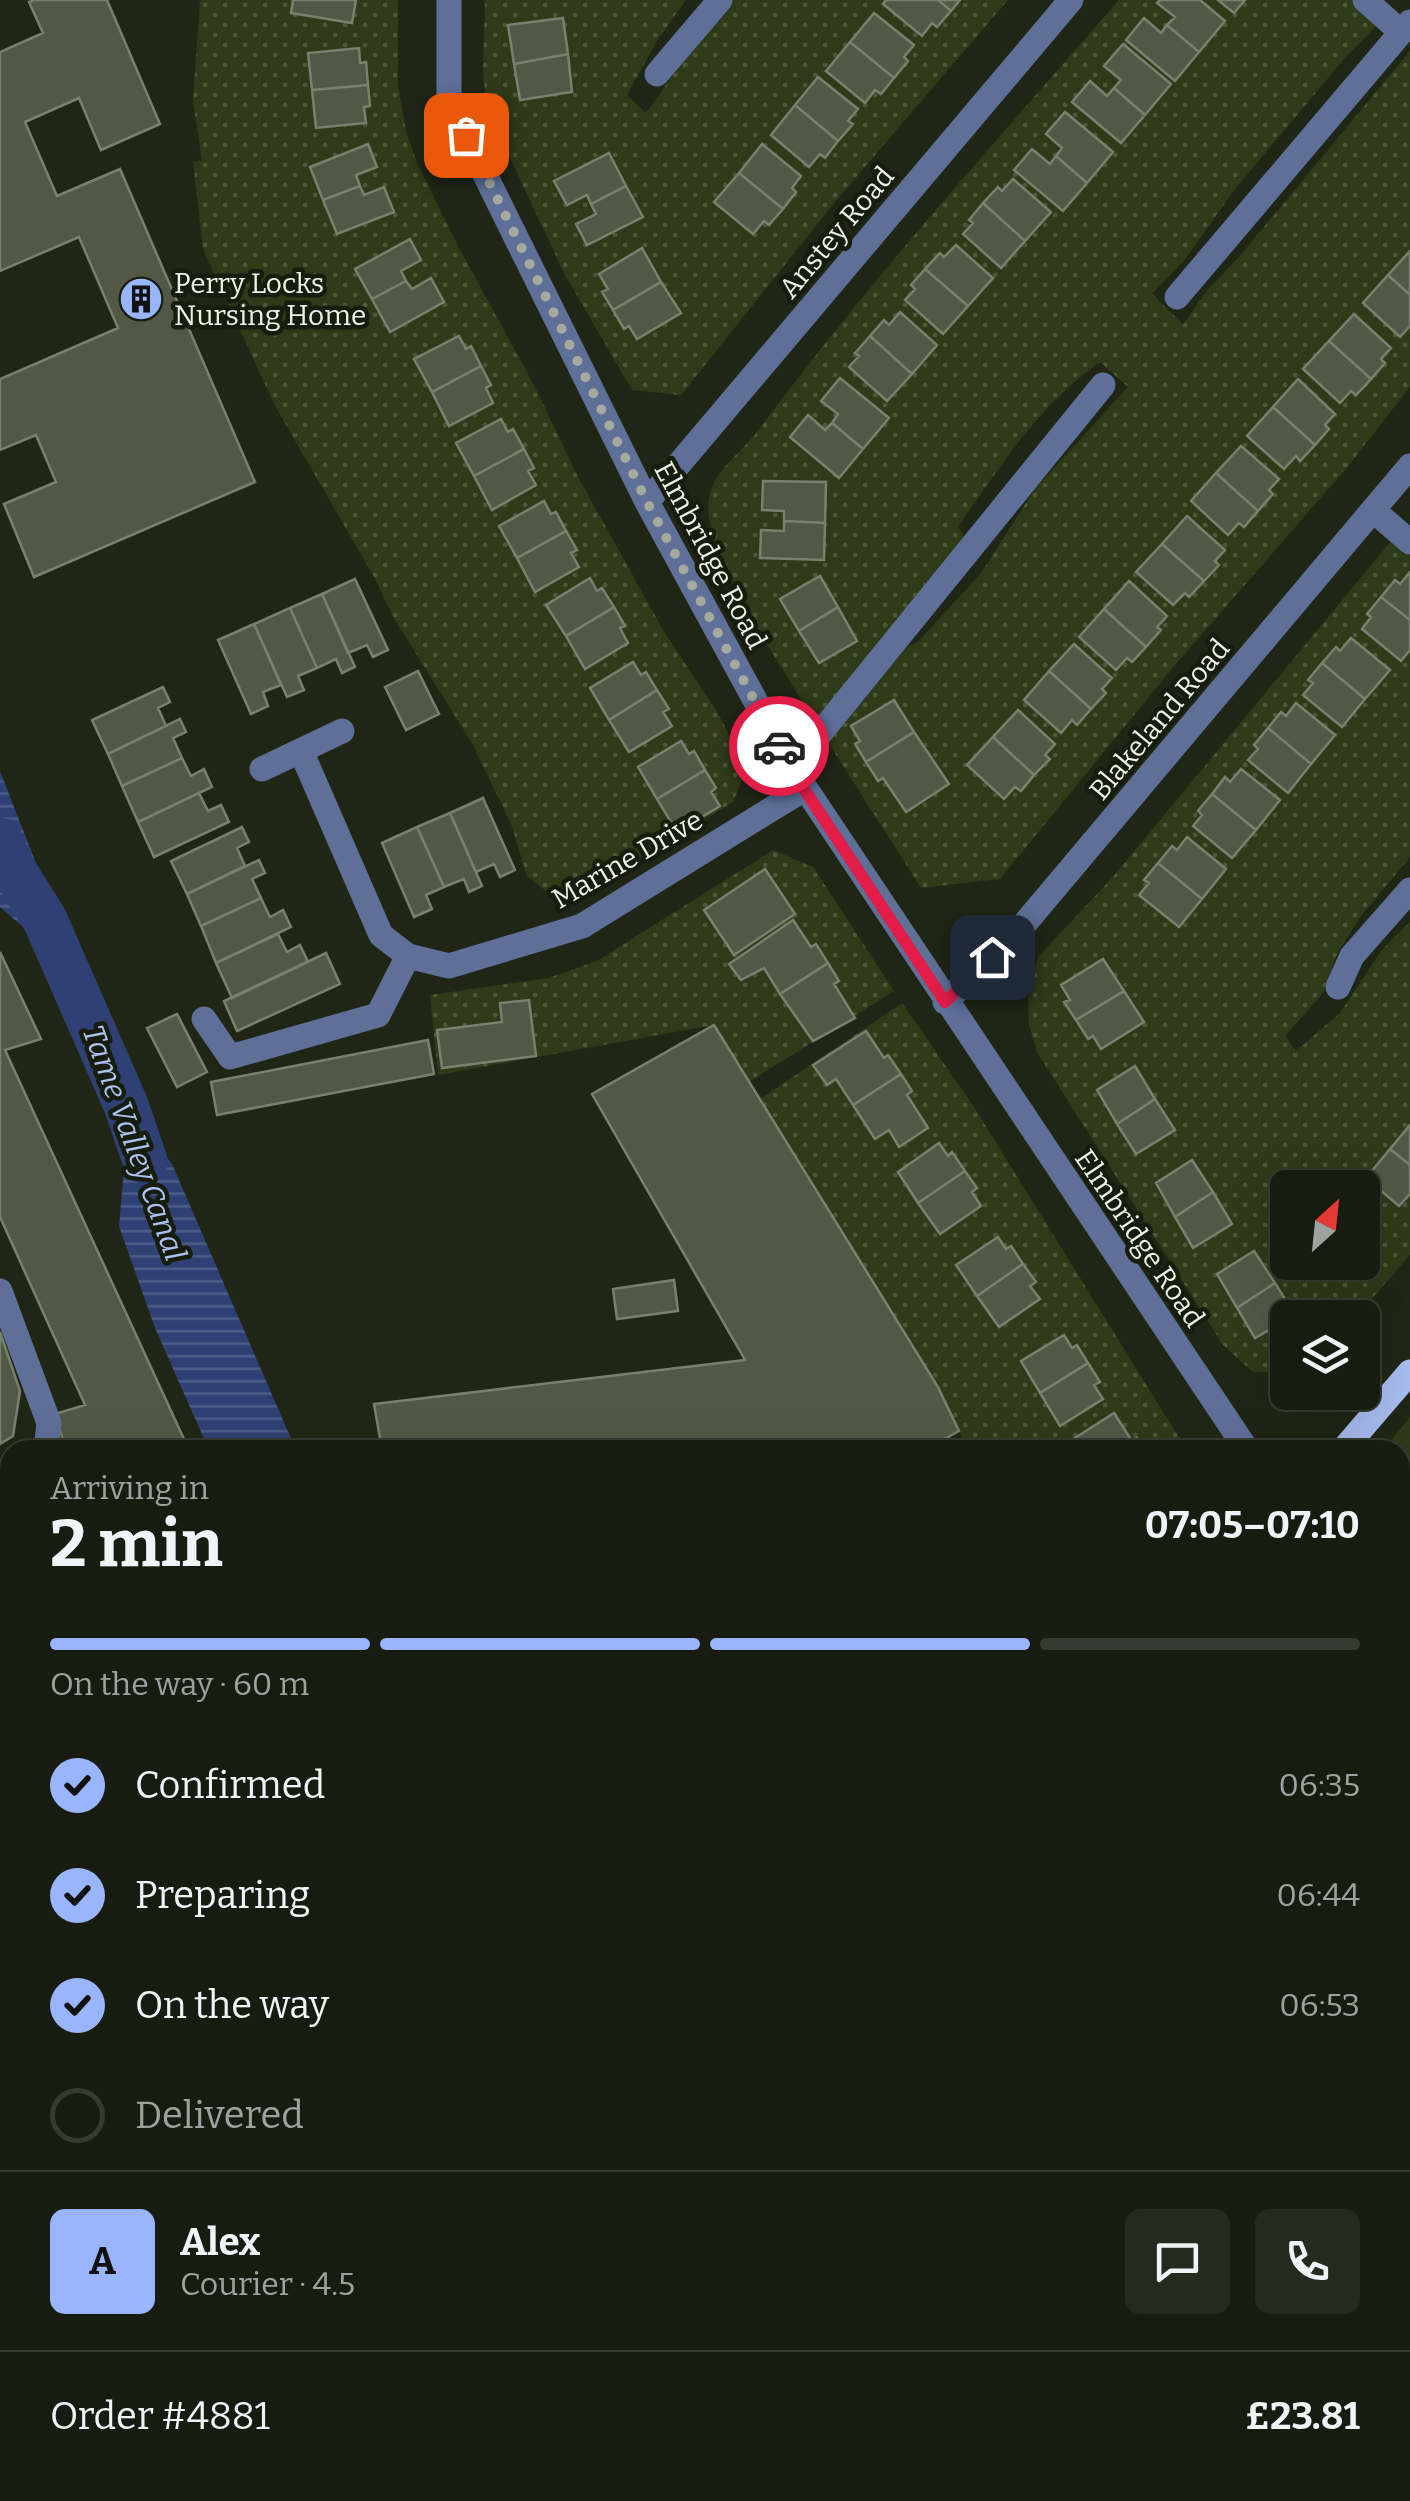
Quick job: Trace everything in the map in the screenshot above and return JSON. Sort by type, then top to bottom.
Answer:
[{"type":"main road","points":[[1352,1440],[1410,1372]]},
{"type":"street","name":"Elmbridge Road","points":[[449,0],[450,102],[647,502],[798,779],[1240,1440]]},
{"type":"street","points":[[657,74],[720,0]]},
{"type":"street","name":"Anstey Road","points":[[647,502],[1071,0]]},
{"type":"street","points":[[1177,297],[1406,27],[1365,0]]},
{"type":"street","name":"Marine Drive","points":[[408,956],[449,966],[582,926],[798,779],[1104,385]]},
{"type":"street","name":"Blakeland Road","points":[[945,1002],[1016,934],[1410,466]]},
{"type":"street","points":[[1374,511],[1410,542]]},
{"type":"street","points":[[262,769],[342,731]]},
{"type":"street","points":[[204,1020],[230,1057],[378,1016],[408,956],[381,935],[301,751]]},
{"type":"street","points":[[1338,988],[1352,956],[1410,890]]},
{"type":"street","points":[[0,1291],[49,1423],[47,1440]]},
{"type":"green space","points":[[200,0],[398,0],[398,85],[406,131],[417,163],[577,475],[662,628],[717,712],[747,768],[733,802],[567,904],[527,876],[511,824],[472,743],[393,617],[275,406],[203,249],[193,162],[202,160],[193,102]]},
{"type":"green space","points":[[485,0],[686,0],[657,41],[627,95],[646,113],[707,27],[732,0],[1008,0],[839,197],[681,395],[632,390],[565,275],[486,107]]},
{"type":"green space","points":[[1119,0],[1351,0],[1379,23],[1235,189],[1184,261],[1152,294],[1183,324],[1208,289],[1410,51],[1410,387],[1345,470],[1174,666],[1000,879],[921,888],[824,736],[982,572],[1034,490],[1128,387],[1100,362],[1039,417],[958,527],[964,537],[816,723],[731,580],[710,521],[709,498],[722,470],[757,432],[888,266]]},
{"type":"green space","points":[[1392,540],[1410,556],[1410,857],[1360,917],[1337,954],[1323,993],[1285,1036],[1296,1051],[1340,1013],[1381,951],[1410,922],[1410,1255],[1371,1300],[1270,1300],[1270,1372],[1253,1372],[1223,1345],[1037,1052],[1029,1025],[1028,997],[1038,957],[1112,878]]},
{"type":"green space","points":[[773,850],[813,867],[894,991],[749,1082],[714,1025],[438,1075],[430,995],[548,978],[597,961]]},
{"type":"green space","points":[[902,1003],[972,1104],[1180,1439],[963,1440],[938,1387],[760,1099]]},
{"type":"green space","points":[[1410,1417],[1410,1440],[1391,1440]]},
{"type":"water","points":[[0,771],[60,925],[64,962],[0,907]]},
{"type":"water","points":[[126,1105],[172,1164],[292,1440],[205,1440],[155,1328],[119,1226]]},
{"type":"building","name":"Perry Locks Nursing Home","points":[[107,0],[160,124],[101,150],[79,98],[25,122],[57,196],[120,169],[255,482],[34,577],[4,504],[56,482],[36,435],[0,450],[0,379],[118,328],[79,237],[0,271],[0,52],[43,33],[29,2]]},
{"type":"building","points":[[293,0],[356,0],[352,23],[291,13]]},
{"type":"building","points":[[886,0],[938,0],[951,11],[937,27],[932,23],[922,36],[883,4]]},
{"type":"building","points":[[938,0],[960,0],[951,11]]},
{"type":"building","points":[[1200,0],[1225,21],[1199,52],[1167,25],[1175,17],[1157,3]]},
{"type":"building","points":[[1218,0],[1245,0],[1234,13]]},
{"type":"building","points":[[874,13],[914,45],[904,57],[908,61],[894,78],[850,42]]},
{"type":"building","points":[[563,18],[568,54],[514,64],[508,25]]},
{"type":"building","points":[[1144,18],[1161,33],[1167,25],[1199,52],[1175,81],[1126,40]]},
{"type":"building","points":[[850,42],[894,78],[881,94],[875,90],[865,103],[826,71]]},
{"type":"building","points":[[1123,44],[1171,84],[1145,115],[1114,88],[1121,80],[1104,66]]},
{"type":"building","points":[[359,48],[360,63],[366,62],[368,85],[312,90],[308,53]]},
{"type":"building","points":[[568,54],[572,92],[520,100],[514,64]]},
{"type":"building","points":[[818,77],[858,109],[848,121],[853,124],[838,141],[795,105]]},
{"type":"building","points":[[1090,81],[1107,96],[1114,88],[1145,115],[1121,143],[1072,102]]},
{"type":"building","points":[[368,85],[370,106],[364,107],[366,123],[316,128],[312,90]]},
{"type":"building","points":[[795,105],[838,141],[825,158],[820,154],[809,167],[771,135]]},
{"type":"building","points":[[1065,112],[1113,152],[1087,183],[1056,156],[1062,148],[1046,134]]},
{"type":"building","points":[[368,144],[377,167],[356,175],[360,186],[323,200],[310,167]]},
{"type":"building","points":[[762,144],[801,176],[792,188],[796,192],[783,209],[739,173]]},
{"type":"building","points":[[1032,149],[1050,164],[1056,156],[1087,183],[1063,211],[1014,170]]},
{"type":"building","points":[[609,153],[626,186],[591,204],[587,195],[567,205],[554,181]]},
{"type":"building","points":[[739,173],[783,209],[769,225],[764,221],[753,234],[714,202]]},
{"type":"building","points":[[1013,179],[1051,212],[1025,241],[983,203],[998,187],[1002,191]]},
{"type":"building","points":[[360,186],[364,195],[384,187],[394,212],[337,234],[323,200]]},
{"type":"building","points":[[626,186],[643,217],[587,245],[576,224],[596,214],[591,204]]},
{"type":"building","points":[[983,203],[1025,241],[1001,268],[963,234]]},
{"type":"building","points":[[410,239],[421,260],[401,271],[406,281],[372,299],[355,269]]},
{"type":"building","points":[[956,245],[993,278],[968,306],[925,269],[940,253],[944,257]]},
{"type":"building","points":[[642,248],[661,282],[613,310],[602,292],[608,289],[599,274]]},
{"type":"building","points":[[1410,251],[1410,295],[1388,275]]},
{"type":"building","points":[[925,269],[968,306],[943,334],[905,300],[915,289],[911,285]]},
{"type":"building","points":[[1388,275],[1410,295],[1410,326],[1400,337],[1363,303]]},
{"type":"building","points":[[431,278],[444,302],[390,332],[372,299],[406,281],[412,289]]},
{"type":"building","points":[[661,282],[681,313],[637,339],[629,326],[624,329],[613,310]]},
{"type":"building","points":[[900,312],[937,345],[912,374],[870,336],[884,320],[889,325]]},
{"type":"building","points":[[1354,314],[1391,348],[1381,359],[1385,363],[1371,379],[1329,341]]},
{"type":"building","points":[[459,336],[466,349],[471,346],[481,366],[432,392],[414,359]]},
{"type":"building","points":[[870,336],[912,374],[887,401],[849,367]]},
{"type":"building","points":[[1329,341],[1371,379],[1356,395],[1351,391],[1340,403],[1303,369]]},
{"type":"building","points":[[481,366],[491,385],[486,388],[493,403],[449,426],[432,392]]},
{"type":"building","points":[[840,378],[889,418],[863,449],[832,423],[838,414],[821,401]]},
{"type":"building","points":[[1298,379],[1335,414],[1325,425],[1329,429],[1315,445],[1273,407]]},
{"type":"building","points":[[1273,407],[1315,445],[1300,461],[1296,456],[1284,469],[1247,436]]},
{"type":"building","points":[[808,415],[825,430],[832,423],[863,449],[839,478],[790,437]]},
{"type":"building","points":[[501,419],[508,432],[513,429],[524,449],[474,476],[456,443]]},
{"type":"building","points":[[1241,446],[1279,479],[1269,490],[1273,494],[1258,511],[1216,473]]},
{"type":"building","points":[[524,449],[534,468],[528,471],[536,485],[492,510],[474,476]]},
{"type":"building","points":[[1216,473],[1258,511],[1244,527],[1239,523],[1228,535],[1191,501]]},
{"type":"building","points":[[763,481],[826,482],[825,523],[784,521],[784,511],[762,510]]},
{"type":"building","points":[[544,501],[551,514],[556,512],[566,531],[517,558],[499,526]]},
{"type":"building","points":[[1187,516],[1225,550],[1215,561],[1219,565],[1204,581],[1162,544]]},
{"type":"building","points":[[784,521],[825,523],[824,560],[760,558],[761,530],[784,531]]},
{"type":"building","points":[[566,531],[577,550],[571,553],[579,567],[535,592],[517,558]]},
{"type":"building","points":[[1162,544],[1204,581],[1189,597],[1185,593],[1173,605],[1136,572]]},
{"type":"building","points":[[1410,572],[1410,620],[1381,597],[1395,580],[1400,584]]},
{"type":"building","points":[[820,576],[838,607],[799,631],[780,599]]},
{"type":"building","points":[[590,578],[614,607],[566,636],[546,605]]},
{"type":"building","points":[[355,579],[388,650],[373,657],[367,645],[348,653],[322,594]]},
{"type":"building","points":[[1129,581],[1167,616],[1146,647],[1104,609]]},
{"type":"building","points":[[322,594],[355,667],[342,673],[336,659],[317,668],[290,608]]},
{"type":"building","points":[[1381,597],[1410,620],[1410,650],[1401,661],[1362,629],[1371,617],[1367,614]]},
{"type":"building","points":[[614,607],[625,626],[620,628],[628,643],[585,669],[566,636]]},
{"type":"building","points":[[838,607],[857,641],[819,663],[799,631]]},
{"type":"building","points":[[290,608],[317,668],[298,676],[304,690],[287,697],[254,624]]},
{"type":"building","points":[[1104,609],[1146,647],[1132,662],[1127,658],[1116,670],[1079,637]]},
{"type":"building","points":[[254,624],[281,685],[263,692],[268,706],[251,714],[218,640]]},
{"type":"building","points":[[1351,638],[1390,670],[1365,699],[1322,663]]},
{"type":"building","points":[[1074,644],[1112,678],[1102,689],[1106,693],[1091,709],[1049,671]]},
{"type":"building","points":[[633,662],[641,675],[646,672],[657,690],[609,720],[590,688]]},
{"type":"building","points":[[1322,663],[1365,699],[1342,727],[1303,695],[1313,683],[1308,680]]},
{"type":"building","points":[[418,671],[439,714],[406,730],[385,687]]},
{"type":"building","points":[[1049,671],[1091,709],[1077,725],[1072,720],[1061,733],[1024,700]]},
{"type":"building","points":[[163,687],[170,702],[158,708],[166,726],[108,754],[92,720]]},
{"type":"building","points":[[657,690],[669,709],[663,712],[672,726],[629,752],[609,720]]},
{"type":"building","points":[[894,700],[914,732],[866,762],[855,744],[860,741],[851,726]]},
{"type":"building","points":[[1296,703],[1335,735],[1311,764],[1268,728],[1281,712],[1286,716]]},
{"type":"building","points":[[1018,710],[1055,744],[1045,755],[1050,759],[1034,775],[993,737]]},
{"type":"building","points":[[180,719],[186,732],[173,738],[182,758],[122,786],[108,754]]},
{"type":"building","points":[[1268,728],[1311,764],[1288,793],[1248,760]]},
{"type":"building","points":[[914,732],[949,784],[906,812],[883,778],[878,781],[866,762]]},
{"type":"building","points":[[993,737],[1034,775],[1021,791],[1015,787],[1004,799],[967,765]]},
{"type":"building","points":[[681,741],[689,754],[694,751],[705,770],[657,799],[638,767]]},
{"type":"building","points":[[182,758],[191,776],[204,769],[212,787],[138,822],[122,786]]},
{"type":"building","points":[[1241,769],[1280,800],[1256,830],[1212,794],[1225,777],[1230,782]]},
{"type":"building","points":[[705,770],[716,788],[711,792],[720,806],[677,832],[657,799]]},
{"type":"building","points":[[199,793],[208,811],[221,805],[229,822],[154,857],[138,822]]},
{"type":"building","points":[[1212,794],[1256,830],[1232,858],[1193,826],[1202,815],[1198,811]]},
{"type":"building","points":[[483,798],[515,870],[500,877],[494,864],[476,872],[450,813]]},
{"type":"building","points":[[450,813],[482,886],[469,892],[464,879],[444,887],[417,827]]},
{"type":"building","points":[[242,827],[249,842],[237,848],[245,866],[187,894],[171,861]]},
{"type":"building","points":[[417,827],[444,887],[426,895],[432,909],[414,917],[382,843]]},
{"type":"building","points":[[1187,837],[1226,869],[1202,899],[1158,863],[1172,846],[1177,850]]},
{"type":"building","points":[[259,860],[265,873],[252,879],[261,898],[201,926],[187,894]]},
{"type":"building","points":[[1158,863],[1202,899],[1179,927],[1139,895],[1149,883],[1144,880]]},
{"type":"building","points":[[765,869],[795,914],[734,955],[704,910]]},
{"type":"building","points":[[261,898],[270,917],[283,910],[291,927],[216,963],[201,926]]},
{"type":"building","points":[[793,920],[811,947],[816,944],[828,963],[780,994],[764,968],[741,980],[729,964]]},
{"type":"building","points":[[278,934],[287,952],[300,945],[308,962],[232,998],[216,963]]},
{"type":"building","points":[[0,952],[41,1039],[5,1050],[184,1440],[63,1440],[55,1414],[85,1405],[0,1217]]},
{"type":"building","points":[[326,953],[340,984],[237,1031],[224,1001]]},
{"type":"building","points":[[1103,959],[1124,991],[1076,1020],[1064,1002],[1070,1000],[1061,985]]},
{"type":"building","points":[[828,963],[839,981],[834,984],[855,1018],[813,1041],[780,994]]},
{"type":"building","points":[[1124,991],[1144,1022],[1101,1049],[1093,1036],[1088,1039],[1076,1020]]},
{"type":"building","points":[[529,1000],[536,1056],[442,1068],[437,1030],[502,1022],[500,1003]]},
{"type":"building","points":[[177,1014],[207,1072],[177,1087],[147,1028]]},
{"type":"building","points":[[714,1025],[938,1387],[959,1431],[943,1440],[380,1440],[374,1404],[745,1360],[592,1094]]},
{"type":"building","points":[[866,1031],[884,1058],[888,1055],[901,1074],[853,1105],[836,1079],[827,1085],[813,1065]]},
{"type":"building","points":[[428,1040],[434,1074],[217,1115],[211,1082]]},
{"type":"building","points":[[1135,1066],[1155,1099],[1117,1124],[1097,1090]]},
{"type":"building","points":[[901,1074],[912,1091],[907,1095],[928,1128],[899,1147],[889,1130],[875,1139],[853,1105]]},
{"type":"building","points":[[1155,1099],[1175,1130],[1136,1154],[1117,1124]]},
{"type":"building","points":[[1410,1125],[1410,1165],[1390,1149]]},
{"type":"building","points":[[939,1143],[948,1156],[952,1152],[965,1171],[918,1203],[898,1172]]},
{"type":"building","points":[[1390,1149],[1410,1165],[1410,1194],[1399,1206],[1380,1190],[1380,1170],[1373,1170]]},
{"type":"building","points":[[1192,1160],[1213,1192],[1175,1217],[1156,1183]]},
{"type":"building","points":[[965,1171],[977,1188],[972,1192],[981,1206],[940,1234],[918,1203]]},
{"type":"building","points":[[1213,1192],[1232,1224],[1193,1248],[1175,1217]]},
{"type":"building","points":[[998,1237],[1006,1249],[1011,1246],[1023,1264],[977,1296],[956,1265]]},
{"type":"building","points":[[1254,1251],[1275,1283],[1237,1308],[1217,1274]]},
{"type":"building","points":[[1023,1264],[1036,1282],[1030,1286],[1040,1299],[999,1327],[977,1296]]},
{"type":"building","points":[[674,1280],[678,1311],[617,1319],[613,1289]]},
{"type":"building","points":[[1275,1283],[1286,1300],[1270,1300],[1270,1329],[1255,1338],[1237,1308]]},
{"type":"building","points":[[0,1332],[20,1391],[13,1436],[0,1440]]},
{"type":"building","points":[[1064,1335],[1072,1348],[1077,1345],[1088,1363],[1040,1393],[1021,1361]]},
{"type":"building","points":[[1088,1363],[1100,1382],[1094,1385],[1103,1399],[1060,1426],[1040,1393]]},
{"type":"building","points":[[1114,1413],[1131,1440],[1072,1440]]},
{"type":"waterway","name":"Tame Valley Canal","points":[[0,840],[10,864],[45,920],[126,1105],[145,1161]]},
{"type":"way so far","points":[[466,135],[647,502],[779,746]]},
{"type":"place","name":"Perry Locks Nursing Home","points":[[141,299]]},
{"type":"route","points":[[779,746],[945,1002],[992,957]]}]
